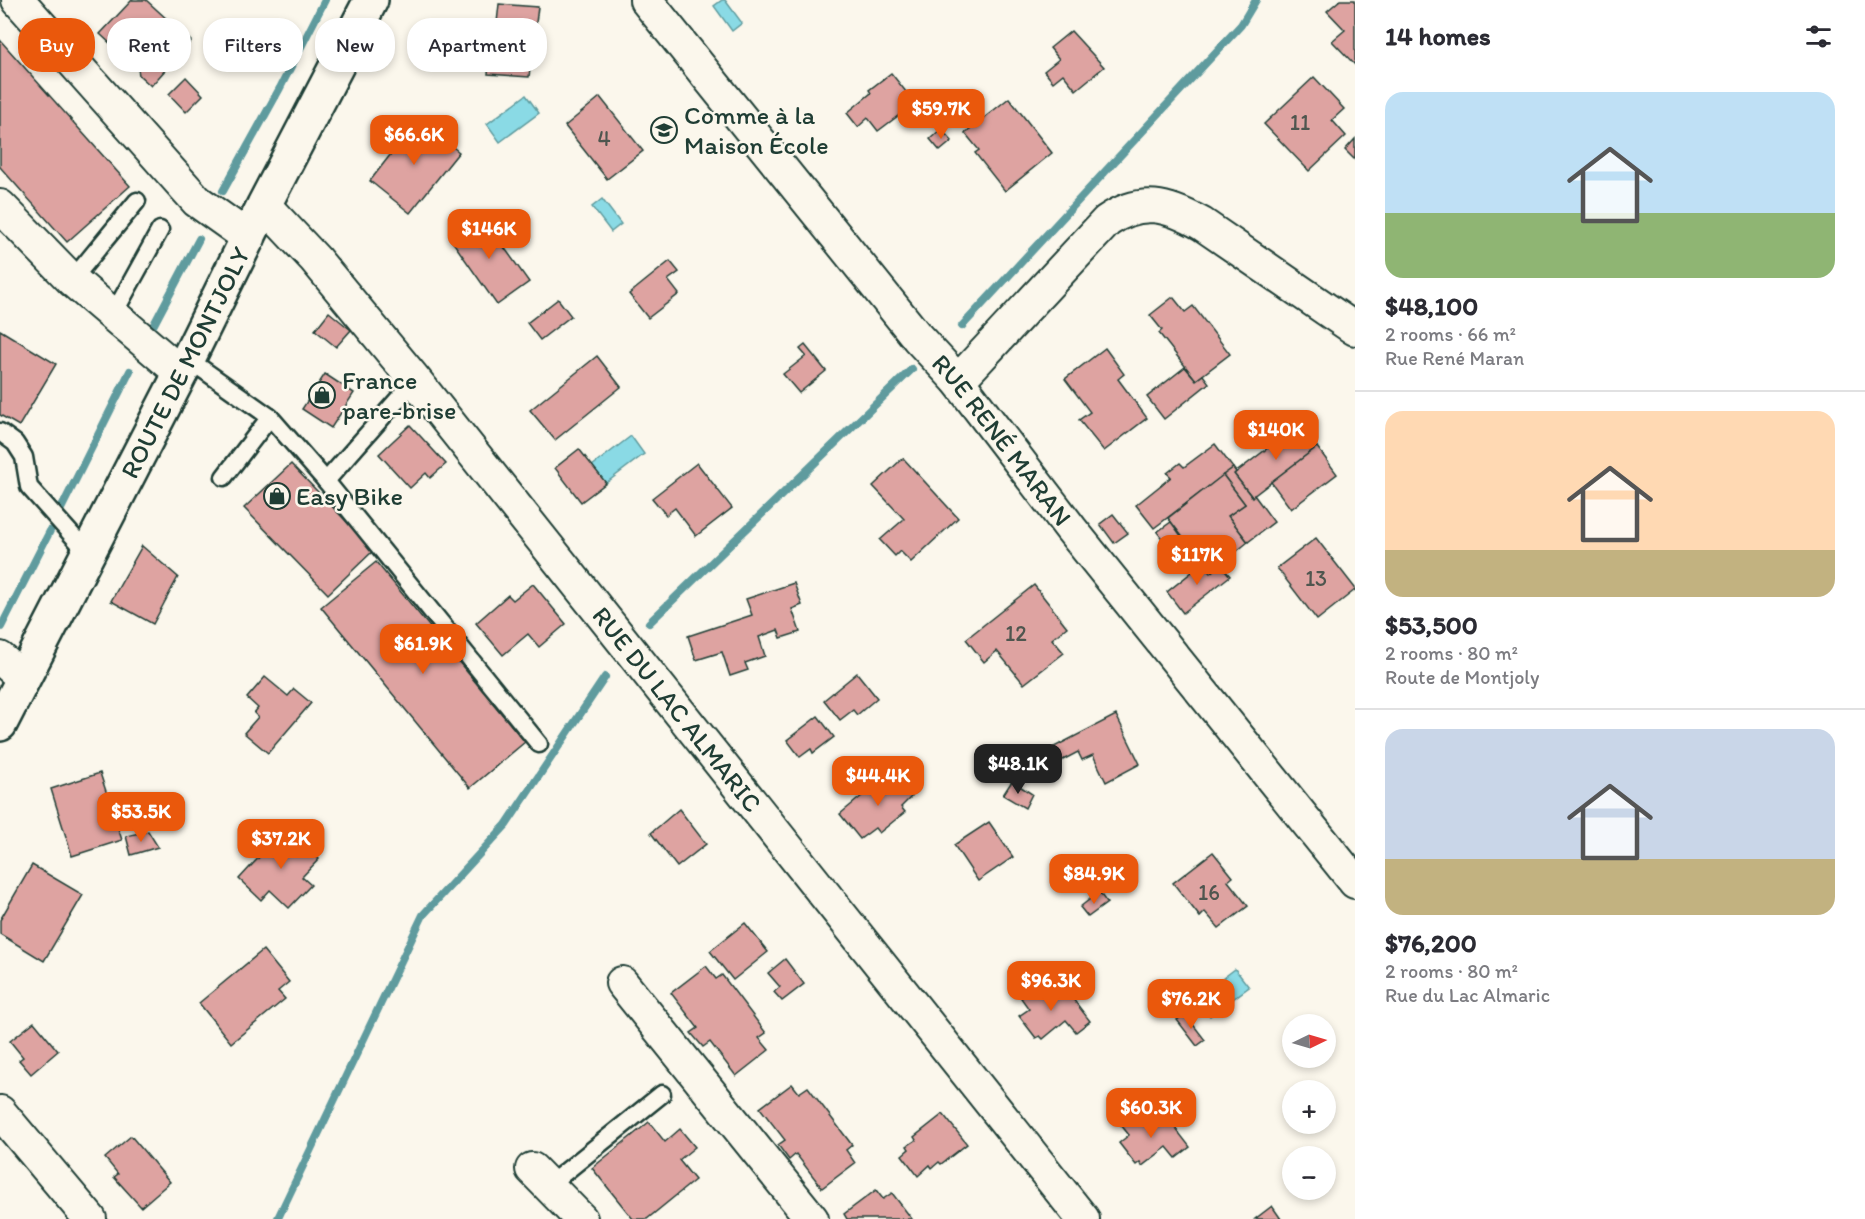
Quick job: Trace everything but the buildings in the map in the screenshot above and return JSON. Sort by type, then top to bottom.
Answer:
[{"type":"main road","name":"ROUTE DE MONTJOLY","points":[[3,712],[11,668],[88,553],[264,205],[371,0]]},
{"type":"street","points":[[18,0],[197,201],[249,238]]},
{"type":"street","name":"RUE RENÉ MARAN","points":[[646,0],[918,338],[958,381],[1071,529],[1355,882]]},
{"type":"street","name":"RUE DU LAC ALMARIC","points":[[264,205],[315,259],[415,380],[1083,1219]]},
{"type":"street","points":[[958,381],[1107,221],[1118,213],[1134,207],[1152,205],[1167,207],[1184,214],[1355,329]]},
{"type":"street","points":[[0,206],[72,280],[113,315],[184,366]]},
{"type":"street","points":[[622,983],[812,1219]]},
{"type":"street","points":[[0,1112],[90,1219]]},
{"type":"street","points":[[540,1177],[581,1219]]},
{"type":"lane","points":[[72,280],[137,201]]},
{"type":"lane","points":[[113,315],[160,230]]},
{"type":"lane","points":[[184,366],[270,417],[326,481],[539,744]]},
{"type":"lane","points":[[326,481],[415,380]]},
{"type":"lane","points":[[224,477],[270,417]]},
{"type":"lane","points":[[0,432],[15,443],[24,457],[29,487],[88,553]]},
{"type":"lane","points":[[540,1177],[662,1094]]},
{"type":"water","points":[[725,0],[742,23],[732,31],[714,6]]},
{"type":"water","points":[[526,95],[539,113],[500,142],[487,124]]},
{"type":"water","points":[[602,199],[621,224],[611,232],[592,207]]},
{"type":"water","points":[[631,436],[644,454],[606,483],[592,466]]},
{"type":"water","points":[[1235,969],[1249,987],[1210,1016],[1197,998]]},
{"type":"waterway","points":[[223,191],[325,0]]},
{"type":"waterway","points":[[962,326],[1241,25],[1256,0]]},
{"type":"waterway","points":[[152,328],[199,239]]},
{"type":"waterway","points":[[649,623],[912,369]]},
{"type":"waterway","points":[[61,509],[130,371]]},
{"type":"waterway","points":[[1,627],[50,531]]},
{"type":"waterway","points":[[278,1218],[423,915],[506,825],[605,677]]},
{"type":"place","name":"Comme à la Maison École","points":[[664,130]]},
{"type":"place","name":"France pare-brise","points":[[322,395]]},
{"type":"place","name":"Easy Bike","points":[[277,496]]}]
